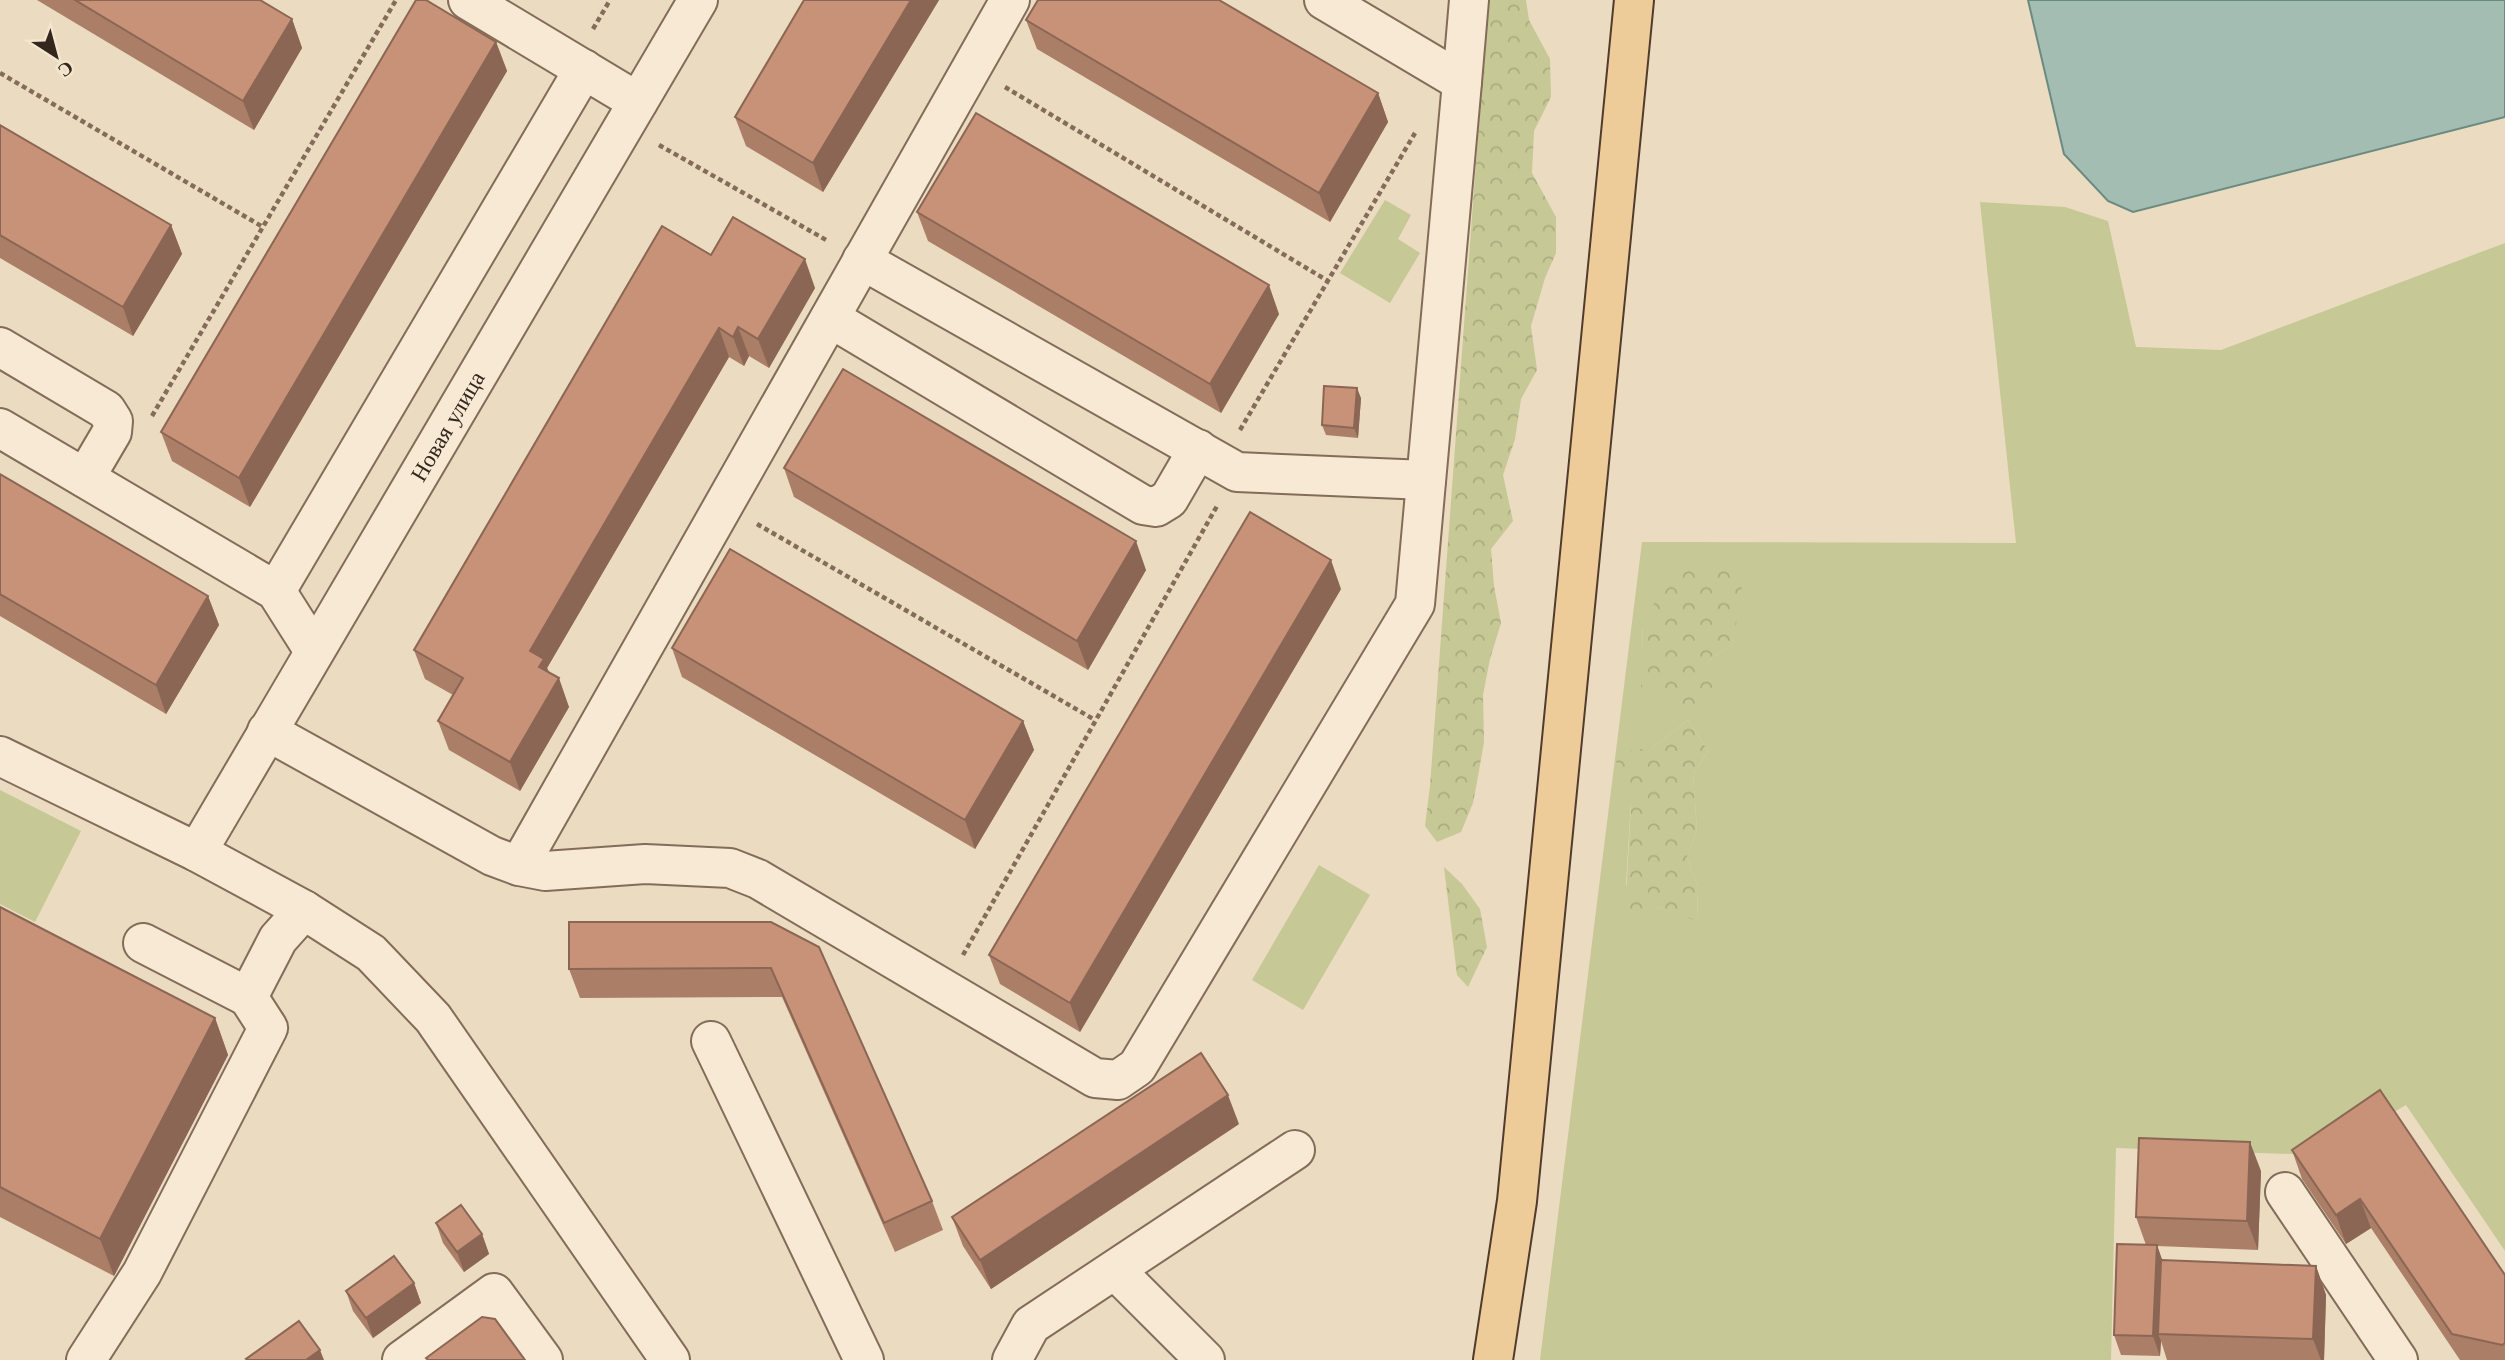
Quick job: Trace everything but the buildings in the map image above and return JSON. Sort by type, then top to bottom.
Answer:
[{"type":"main road","points":[[1493,1360],[1517,1201],[1634,0]]},
{"type":"street","points":[[468,0],[584,69],[631,114]]},
{"type":"street","name":"Новая улица","points":[[197,852],[698,0]]},
{"type":"street","points":[[519,866],[1010,0]]},
{"type":"street","points":[[1324,0],[1462,82]]},
{"type":"street","points":[[267,731],[492,856],[519,866],[545,871],[645,864],[730,868],[758,879],[1095,1078],[1118,1080],[1137,1067],[1415,604],[1469,0]]},
{"type":"street","points":[[276,591],[584,69]]},
{"type":"street","points":[[862,260],[1237,472],[1426,480]]},
{"type":"street","points":[[830,318],[1143,505],[1156,507],[1169,499],[1198,449]]},
{"type":"street","points":[[0,347],[106,410],[113,421],[112,432],[85,478]]},
{"type":"street","points":[[0,428],[276,591],[314,651]]},
{"type":"street","points":[[0,756],[197,852],[304,910],[371,953],[433,1018],[670,1360]]},
{"type":"street","points":[[248,997],[278,939],[304,910]]},
{"type":"street","points":[[86,1360],[142,1273],[268,1028],[248,997],[143,943]]},
{"type":"street","points":[[711,1041],[864,1360]]},
{"type":"street","points":[[1012,1360],[1031,1325],[1296,1150]]},
{"type":"street","points":[[2285,1192],[2398,1360]]},
{"type":"street","points":[[1115,1270],[1205,1360]]},
{"type":"street","points":[[402,1360],[494,1293],[543,1360]]},
{"type":"path","points":[[150,419],[396,0]]},
{"type":"path","points":[[972,67],[1328,281]]},
{"type":"path","points":[[0,73],[263,227]]},
{"type":"path","points":[[631,114],[862,260]]},
{"type":"path","points":[[724,504],[1095,720]]},
{"type":"green space","points":[[1488,0],[1526,0],[1529,20],[1550,59],[1551,97],[1534,131],[1532,173],[1556,217],[1556,253],[1545,278],[1531,326],[1537,370],[1521,399],[1515,439],[1503,475],[1513,521],[1491,549],[1501,623],[1483,695],[1484,742],[1473,803],[1461,832],[1437,842],[1425,826]]},
{"type":"green space","points":[[1385,200],[1411,215],[1398,239],[1420,253],[1390,303],[1340,273]]},
{"type":"green space","points":[[1980,202],[2065,207],[2108,221],[2136,347],[2221,350],[2505,243],[2505,1251],[2406,1105],[2319,1155],[2116,1148],[2111,1360],[1540,1360],[1642,542],[2016,543]],"holes":[[[1735,619],[1733,643],[1708,661],[1643,653],[1642,623]],[[1688,720],[1708,751],[1693,775],[1697,830],[1687,857],[1698,887],[1697,920],[1657,907],[1626,885],[1634,750],[1651,749]]]},
{"type":"green space","points":[[1723,567],[1742,586],[1733,643],[1708,661],[1713,683],[1708,711],[1678,708],[1641,687],[1642,623],[1658,597],[1687,570]]},
{"type":"green space","points":[[1688,720],[1708,751],[1693,775],[1697,830],[1687,857],[1698,887],[1697,921],[1657,907],[1625,913],[1631,805],[1618,784],[1616,758],[1634,749],[1651,749]]},
{"type":"green space","points":[[0,790],[81,831],[35,922],[0,904]]},
{"type":"green space","points":[[1319,865],[1370,895],[1303,1010],[1252,980]]},
{"type":"green space","points":[[1444,867],[1462,884],[1480,909],[1487,947],[1468,987],[1457,975]]},
{"type":"shaded area","points":[[2028,0],[2505,0],[2505,117],[2133,212],[2108,201],[2064,154]]}]
